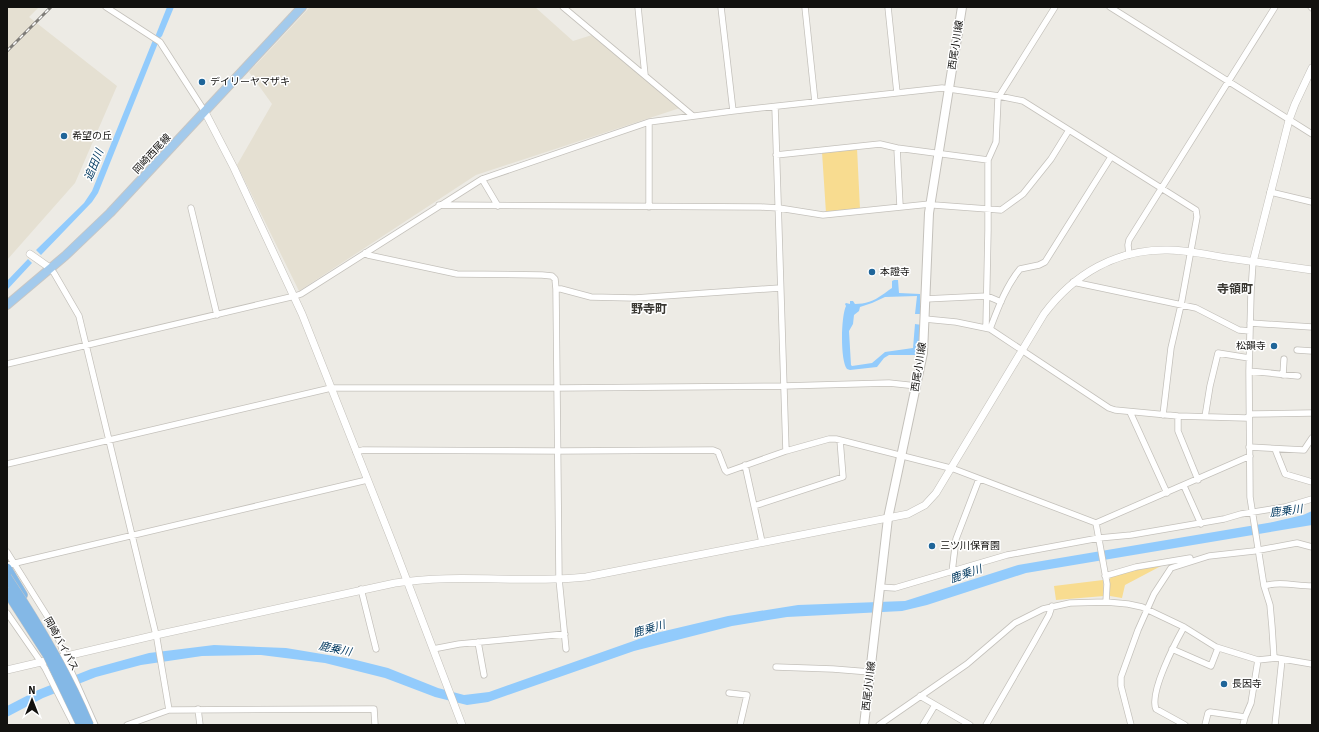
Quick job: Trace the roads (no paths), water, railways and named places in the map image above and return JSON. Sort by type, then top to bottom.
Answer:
[{"type":"highway","points":[[7,568],[39,625]]},
{"type":"highway","name":"岡崎バイパス","points":[[7,577],[39,625],[66,675],[89,725]]},
{"type":"highway","name":"岡崎バイパス","points":[[7,592],[48,656],[81,725]]},
{"type":"highway","points":[[7,600],[27,622]]},
{"type":"main road","name":"岡崎西尾線","points":[[7,305],[65,256],[110,213],[301,7]]},
{"type":"main road","name":"西尾小川線","points":[[864,725],[888,518],[923,353],[930,204],[962,7]]},
{"type":"street","points":[[106,7],[160,42],[204,112],[234,168],[295,296],[446,680],[462,725]]},
{"type":"street","points":[[563,7],[693,116]]},
{"type":"street","points":[[638,7],[645,75]]},
{"type":"street","points":[[721,7],[733,111]]},
{"type":"street","points":[[804,7],[815,102]]},
{"type":"street","points":[[888,7],[897,93]]},
{"type":"street","points":[[988,328],[988,160],[996,142],[1000,96],[1055,7]]},
{"type":"street","points":[[1110,7],[1312,134]]},
{"type":"street","points":[[1129,255],[1129,240],[1275,7]]},
{"type":"street","points":[[1274,658],[1270,606],[1264,586],[1250,497],[1249,358],[1251,292],[1253,262],[1289,120],[1312,68]]},
{"type":"street","points":[[7,364],[301,294],[482,179],[648,122],[733,111],[949,88],[1023,101],[1196,210],[1197,217],[1191,252],[1171,348],[1163,415]]},
{"type":"street","points":[[775,107],[786,451]]},
{"type":"street","points":[[648,122],[649,207]]},
{"type":"street","points":[[439,205],[779,208],[823,215],[930,204],[1000,210],[1023,194],[1051,159],[1068,130]]},
{"type":"street","points":[[776,155],[880,144],[897,148],[988,160]]},
{"type":"street","points":[[897,148],[900,206]]},
{"type":"street","points":[[988,328],[1014,276],[1020,269],[1040,265],[1044,262],[1110,157]]},
{"type":"street","points":[[482,179],[498,206]]},
{"type":"street","points":[[1270,192],[1312,202]]},
{"type":"street","points":[[191,208],[217,314]]},
{"type":"street","points":[[7,670],[41,662],[66,659],[361,589],[407,581],[459,578],[559,579],[601,575],[908,514],[925,505],[939,488],[1044,314],[1073,282],[1094,268],[1129,255],[1161,250],[1191,252],[1312,270]]},
{"type":"street","points":[[364,253],[457,274],[552,276],[555,279],[559,579],[566,649]]},
{"type":"street","points":[[30,254],[50,268],[54,273],[79,316],[110,440],[156,638],[169,710]]},
{"type":"street","points":[[1073,282],[1196,308],[1239,330],[1250,331]]},
{"type":"street","points":[[556,289],[562,289],[591,297],[635,298],[780,288]]},
{"type":"street","points":[[925,299],[987,296],[1001,302]]},
{"type":"street","points":[[925,319],[988,328],[1109,408],[1130,412],[1205,417],[1246,418],[1252,414],[1312,413]]},
{"type":"street","points":[[1250,323],[1312,327]]},
{"type":"street","points":[[1297,350],[1312,351]]},
{"type":"street","points":[[1205,417],[1210,386],[1218,353],[1249,358]]},
{"type":"street","points":[[1283,374],[1284,359]]},
{"type":"street","points":[[1249,371],[1298,376]]},
{"type":"street","points":[[7,464],[331,388],[783,386],[889,383],[917,386]]},
{"type":"street","points":[[1130,412],[1167,493]]},
{"type":"street","points":[[1178,416],[1178,431],[1198,480]]},
{"type":"street","points":[[1249,447],[1304,450],[1312,438]]},
{"type":"street","points":[[356,452],[363,450],[713,450],[718,452],[726,471],[786,451],[829,439],[840,440],[950,468],[1096,523],[1198,480],[1250,456]]},
{"type":"street","points":[[754,506],[843,477],[840,440]]},
{"type":"street","points":[[1275,449],[1286,474],[1312,482]]},
{"type":"street","points":[[745,465],[762,542]]},
{"type":"street","points":[[952,572],[956,539],[979,479]]},
{"type":"street","points":[[7,565],[367,480]]},
{"type":"street","points":[[1184,486],[1201,524]]},
{"type":"street","points":[[879,589],[895,588],[1007,555],[1224,520],[1285,507],[1312,499]]},
{"type":"street","points":[[1096,523],[1106,584],[1106,602]]},
{"type":"street","points":[[1104,573],[1193,557],[1297,543],[1312,547]]},
{"type":"street","points":[[7,552],[54,627],[66,659],[95,725]]},
{"type":"street","points":[[1131,725],[1120,681],[1138,630],[1159,584],[1172,566],[1209,556]]},
{"type":"street","points":[[1264,586],[1284,584],[1312,586]]},
{"type":"street","points":[[361,589],[376,649]]},
{"type":"street","points":[[879,725],[967,664],[1015,624],[1052,606],[1070,603],[1106,602],[1128,604],[1148,609],[1184,628],[1212,646],[1258,660],[1274,658],[1312,664]]},
{"type":"street","points":[[986,725],[1049,615],[1052,606]]},
{"type":"street","points":[[7,613],[47,672],[74,725]]},
{"type":"street","points":[[1184,628],[1172,649],[1158,686],[1155,708],[1185,725]]},
{"type":"street","points":[[433,649],[478,642],[565,634]]},
{"type":"street","points":[[478,642],[484,675]]},
{"type":"street","points":[[1172,649],[1211,666],[1218,648]]},
{"type":"street","points":[[1275,725],[1282,659]]},
{"type":"street","points":[[1243,725],[1244,717],[1251,703],[1258,660]]},
{"type":"street","points":[[776,667],[870,672]]},
{"type":"street","points":[[729,693],[747,695],[740,725]]},
{"type":"street","points":[[920,696],[970,725]]},
{"type":"street","points":[[923,725],[935,705]]},
{"type":"street","points":[[198,709],[200,725]]},
{"type":"street","points":[[127,725],[169,710],[198,709],[374,709],[375,725]]},
{"type":"street","points":[[1205,725],[1208,713],[1210,712],[1244,717]]},
{"type":"water","points":[[167,7],[174,7],[162,36],[158,40],[155,37]]},
{"type":"water","points":[[153,40],[158,43],[98,193],[92,202],[41,255],[36,250],[84,203],[92,191]]},
{"type":"water","points":[[28,259],[32,263],[7,290],[7,281]]},
{"type":"water","points":[[898,280],[899,293],[920,294],[920,314],[915,314],[917,296],[885,297],[860,307],[859,311],[854,315],[853,324],[849,331],[851,365],[872,363],[885,352],[913,348],[915,324],[922,325],[917,355],[889,355],[884,358],[877,367],[847,369],[842,348],[842,328],[846,306],[845,304],[850,304],[850,301],[853,301],[855,304],[869,302],[876,299],[892,288],[892,281]]},
{"type":"water","points":[[1312,511],[1312,525],[1026,573],[927,605],[902,611],[787,617],[732,626],[634,651],[488,702],[467,705],[435,697],[385,678],[325,663],[261,655],[202,656],[141,665],[96,677],[43,698],[7,717],[7,706],[38,690],[91,669],[149,653],[214,645],[286,648],[352,659],[388,668],[438,688],[464,695],[489,692],[656,633],[728,616],[798,605],[905,601],[1018,565],[1273,522],[1303,515]]},
{"type":"railway","points":[[7,51],[51,7]]},
{"type":"place","name":"デイリーヤマザキ","points":[[202,82]]},
{"type":"place","name":"希望の丘","points":[[64,136]]},
{"type":"place","name":"本證寺","points":[[872,272]]},
{"type":"place","name":"松韻寺","points":[[1274,346]]},
{"type":"place","name":"三ツ川保育園","points":[[932,546]]},
{"type":"place","name":"長因寺","points":[[1224,684]]},
{"type":"district","name":"寺領町","points":[[1235,289]]},
{"type":"district","name":"野寺町","points":[[649,309]]},
{"type":"water label","name":"追田川","points":[[94,165]]},
{"type":"water label","name":"鹿乗川","points":[[1286,511]]},
{"type":"water label","name":"鹿乗川","points":[[966,574]]},
{"type":"water label","name":"鹿乗川","points":[[649,629]]},
{"type":"water label","name":"鹿乗川","points":[[335,649]]}]
